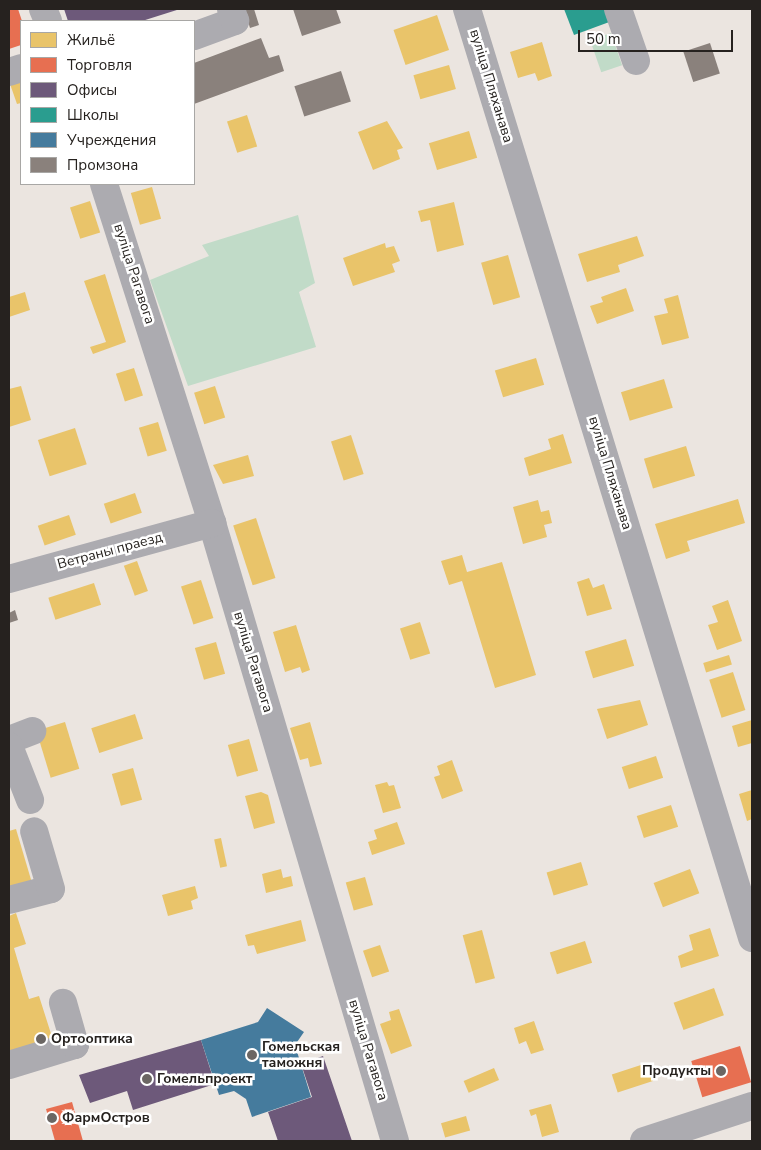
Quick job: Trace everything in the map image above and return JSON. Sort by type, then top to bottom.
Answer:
[{"type":"street","points":[[195,36],[235,21],[231,9]]},
{"type":"street","name":"вуліца Пляханава","points":[[467,9],[752,938]]},
{"type":"street","points":[[618,9],[636,61]]},
{"type":"street","name":"вуліца Рагавога","points":[[104,185],[212,522],[395,1141]]},
{"type":"street","name":"Ветраны праезд","points":[[9,579],[212,522]]},
{"type":"street","points":[[9,746],[30,800]]},
{"type":"street","points":[[9,900],[52,890],[34,831]]},
{"type":"street","points":[[9,1065],[75,1045],[63,1003]]},
{"type":"street","points":[[644,1141],[683,1135],[752,1106]]},
{"type":"green space","points":[[611,33],[622,65],[601,72],[590,40]]},
{"type":"green space","points":[[298,215],[315,283],[299,292],[316,347],[188,386],[150,280],[209,256],[202,245]]},
{"type":"building: Жильё","points":[[437,15],[449,50],[406,65],[394,30]]},
{"type":"building: Жильё","points":[[542,42],[552,76],[538,81],[535,73],[518,78],[510,52]]},
{"type":"building: Жильё","points":[[449,65],[456,89],[420,99],[413,75]]},
{"type":"building: Жильё","points":[[20,80],[20,103],[17,104],[10,84]]},
{"type":"building: Жильё","points":[[247,115],[257,146],[237,153],[227,121]]},
{"type":"building: Жильё","points":[[387,121],[403,148],[397,150],[400,159],[373,170],[358,132]]},
{"type":"building: Жильё","points":[[469,131],[477,158],[437,170],[429,143]]},
{"type":"building: Жильё","points":[[152,187],[161,219],[140,225],[131,193]]},
{"type":"building: Жильё","points":[[90,201],[100,232],[80,239],[70,207]]},
{"type":"building: Жильё","points":[[454,202],[464,245],[437,252],[430,220],[421,222],[418,211]]},
{"type":"building: Жильё","points":[[637,236],[644,256],[618,265],[620,272],[587,282],[578,254]]},
{"type":"building: Жильё","points":[[385,243],[386,248],[394,246],[400,261],[392,264],[395,272],[353,286],[343,258]]},
{"type":"building: Жильё","points":[[508,255],[520,297],[493,305],[481,263]]},
{"type":"building: Жильё","points":[[105,274],[126,342],[93,354],[90,347],[106,342],[84,281]]},
{"type":"building: Жильё","points":[[626,288],[634,311],[597,324],[590,306],[603,302],[601,297]]},
{"type":"building: Жильё","points":[[25,292],[30,310],[9,317],[9,297]]},
{"type":"building: Жильё","points":[[678,295],[689,338],[662,345],[654,316],[668,313],[664,299]]},
{"type":"building: Жильё","points":[[536,358],[544,385],[503,397],[495,371]]},
{"type":"building: Жильё","points":[[134,368],[143,396],[125,401],[116,374]]},
{"type":"building: Жильё","points":[[664,379],[673,408],[630,421],[621,392]]},
{"type":"building: Жильё","points":[[21,386],[31,420],[9,427],[9,389]]},
{"type":"building: Жильё","points":[[215,386],[225,417],[204,424],[194,393]]},
{"type":"building: Жильё","points":[[158,422],[167,451],[148,457],[139,428]]},
{"type":"building: Жильё","points":[[75,428],[87,464],[50,476],[38,440]]},
{"type":"building: Жильё","points":[[563,434],[572,463],[529,476],[524,458],[551,449],[548,439]]},
{"type":"building: Жильё","points":[[351,435],[364,474],[344,480],[331,441]]},
{"type":"building: Жильё","points":[[686,446],[695,476],[653,489],[644,459]]},
{"type":"building: Жильё","points":[[248,455],[254,476],[223,484],[213,465]]},
{"type":"building: Жильё","points":[[135,493],[142,513],[111,524],[104,504]]},
{"type":"building: Жильё","points":[[738,499],[745,523],[687,541],[690,551],[666,559],[655,524]]},
{"type":"building: Жильё","points":[[538,500],[541,512],[549,510],[552,523],[544,525],[547,537],[523,544],[513,507]]},
{"type":"building: Жильё","points":[[69,515],[76,535],[45,546],[38,526]]},
{"type":"building: Жильё","points":[[256,518],[275,578],[253,585],[233,525]]},
{"type":"building: Жильё","points":[[462,555],[467,572],[502,562],[536,675],[495,688],[462,581],[449,585],[441,561]]},
{"type":"building: Жильё","points":[[137,561],[148,591],[135,596],[124,566]]},
{"type":"building: Жильё","points":[[589,578],[593,588],[604,584],[612,609],[587,616],[577,582]]},
{"type":"building: Жильё","points":[[201,580],[213,618],[193,625],[181,586]]},
{"type":"building: Жильё","points":[[94,583],[101,605],[55,620],[48,598]]},
{"type":"building: Жильё","points":[[728,600],[742,641],[717,650],[708,625],[718,622],[712,606]]},
{"type":"building: Жильё","points":[[420,622],[430,653],[410,660],[400,628]]},
{"type":"building: Жильё","points":[[296,625],[310,670],[302,673],[300,667],[285,672],[273,632]]},
{"type":"building: Жильё","points":[[626,639],[634,666],[593,678],[585,652]]},
{"type":"building: Жильё","points":[[216,642],[225,674],[204,680],[195,648]]},
{"type":"building: Жильё","points":[[729,655],[732,665],[706,672],[703,663]]},
{"type":"building: Жильё","points":[[733,672],[745,710],[722,718],[709,680]]},
{"type":"building: Жильё","points":[[640,700],[648,725],[607,739],[597,709]]},
{"type":"building: Жильё","points":[[135,714],[143,739],[99,753],[91,728]]},
{"type":"building: Жильё","points":[[752,720],[752,743],[738,747],[732,726]]},
{"type":"building: Жильё","points":[[65,722],[79,769],[51,778],[36,731]]},
{"type":"building: Жильё","points":[[310,722],[322,764],[310,767],[308,758],[300,760],[290,728]]},
{"type":"building: Жильё","points":[[249,739],[258,771],[237,777],[228,745]]},
{"type":"building: Жильё","points":[[656,756],[663,778],[629,789],[622,767]]},
{"type":"building: Жильё","points":[[452,760],[463,791],[442,799],[434,777],[440,775],[437,766]]},
{"type":"building: Жильё","points":[[133,768],[142,800],[121,806],[112,774]]},
{"type":"building: Жильё","points":[[387,782],[389,786],[394,785],[401,808],[383,813],[375,785]]},
{"type":"building: Жильё","points":[[752,790],[752,819],[747,821],[739,794]]},
{"type":"building: Жильё","points":[[261,792],[268,795],[275,823],[254,829],[245,796]]},
{"type":"building: Жильё","points":[[671,805],[678,827],[644,838],[637,816]]},
{"type":"building: Жильё","points":[[397,822],[405,844],[372,855],[368,842],[377,839],[374,830]]},
{"type":"building: Жильё","points":[[16,829],[32,883],[9,890],[9,831]]},
{"type":"building: Жильё","points":[[221,838],[227,866],[220,868],[214,839]]},
{"type":"building: Жильё","points":[[581,862],[588,885],[554,895],[547,873]]},
{"type":"building: Жильё","points":[[281,869],[283,878],[291,876],[293,886],[266,893],[262,874]]},
{"type":"building: Жильё","points":[[690,869],[699,893],[663,907],[654,883]]},
{"type":"building: Жильё","points":[[365,877],[373,905],[354,910],[346,883]]},
{"type":"building: Жильё","points":[[195,886],[198,898],[191,901],[193,909],[168,916],[162,895]]},
{"type":"building: Жильё","points":[[16,913],[26,944],[14,948],[29,999],[39,996],[53,1040],[9,1054],[9,916]]},
{"type":"building: Жильё","points":[[301,920],[306,941],[257,954],[254,945],[248,946],[245,935]]},
{"type":"building: Жильё","points":[[710,928],[719,956],[681,968],[678,956],[693,950],[689,935]]},
{"type":"building: Жильё","points":[[482,930],[495,978],[476,983],[463,935]]},
{"type":"building: Жильё","points":[[585,941],[592,963],[557,974],[550,952]]},
{"type":"building: Жильё","points":[[380,945],[389,971],[372,977],[363,951]]},
{"type":"building: Жильё","points":[[714,988],[724,1015],[684,1030],[674,1003]]},
{"type":"building: Жильё","points":[[399,1009],[412,1046],[391,1054],[380,1024],[391,1020],[389,1012]]},
{"type":"building: Жильё","points":[[534,1021],[544,1050],[531,1054],[526,1041],[519,1044],[514,1028]]},
{"type":"building: Жильё","points":[[647,1063],[653,1081],[618,1093],[612,1074]]},
{"type":"building: Жильё","points":[[494,1068],[499,1080],[469,1093],[464,1081]]},
{"type":"building: Жильё","points":[[551,1104],[559,1132],[542,1137],[536,1114],[531,1116],[529,1110]]},
{"type":"building: Жильё","points":[[466,1116],[470,1130],[445,1138],[441,1123]]},
{"type":"building: Торговля","points":[[9,9],[18,9],[22,20],[20,20],[20,45],[9,49]]},
{"type":"building: Торговля","name":"Продукты","points":[[740,1046],[751,1082],[702,1097],[691,1061]]},
{"type":"building: Торговля","points":[[72,1102],[83,1141],[55,1141],[46,1109]]},
{"type":"building: Офисы","points":[[64,9],[180,9],[145,20],[68,20]]},
{"type":"building: Офисы","name":"Гомельпроект","points":[[201,1040],[215,1084],[133,1110],[127,1091],[90,1103],[79,1075]]},
{"type":"building: Офисы","points":[[323,1056],[352,1141],[278,1141],[268,1112],[312,1097],[301,1064]]},
{"type":"building: Школы","points":[[564,9],[608,9],[612,21],[574,35]]},
{"type":"building: Учреждения","name":"Гомельская таможня","points":[[267,1008],[304,1032],[295,1045],[311,1097],[252,1117],[246,1099],[234,1091],[219,1095],[201,1040],[258,1022]]},
{"type":"building: Промзона","points":[[244,9],[254,9],[259,25],[250,28]]},
{"type":"building: Промзона","points":[[293,9],[336,9],[341,23],[302,36]]},
{"type":"building: Промзона","points":[[261,38],[269,58],[279,55],[284,71],[195,104],[195,63]]},
{"type":"building: Промзона","points":[[710,43],[720,73],[693,82],[683,52]]},
{"type":"building: Промзона","points":[[341,71],[351,101],[304,117],[294,86]]},
{"type":"building: Промзона","points":[[15,610],[18,620],[9,623],[9,613]]},
{"type":"place","name":"Ортооптика","points":[[41,1039]]},
{"type":"place","name":"Гомельская таможня","points":[[252,1055]]},
{"type":"place","name":"Продукты","points":[[721,1071]]},
{"type":"place","name":"Гомельпроект","points":[[147,1079]]},
{"type":"place","name":"ФармОстров","points":[[52,1118]]}]
